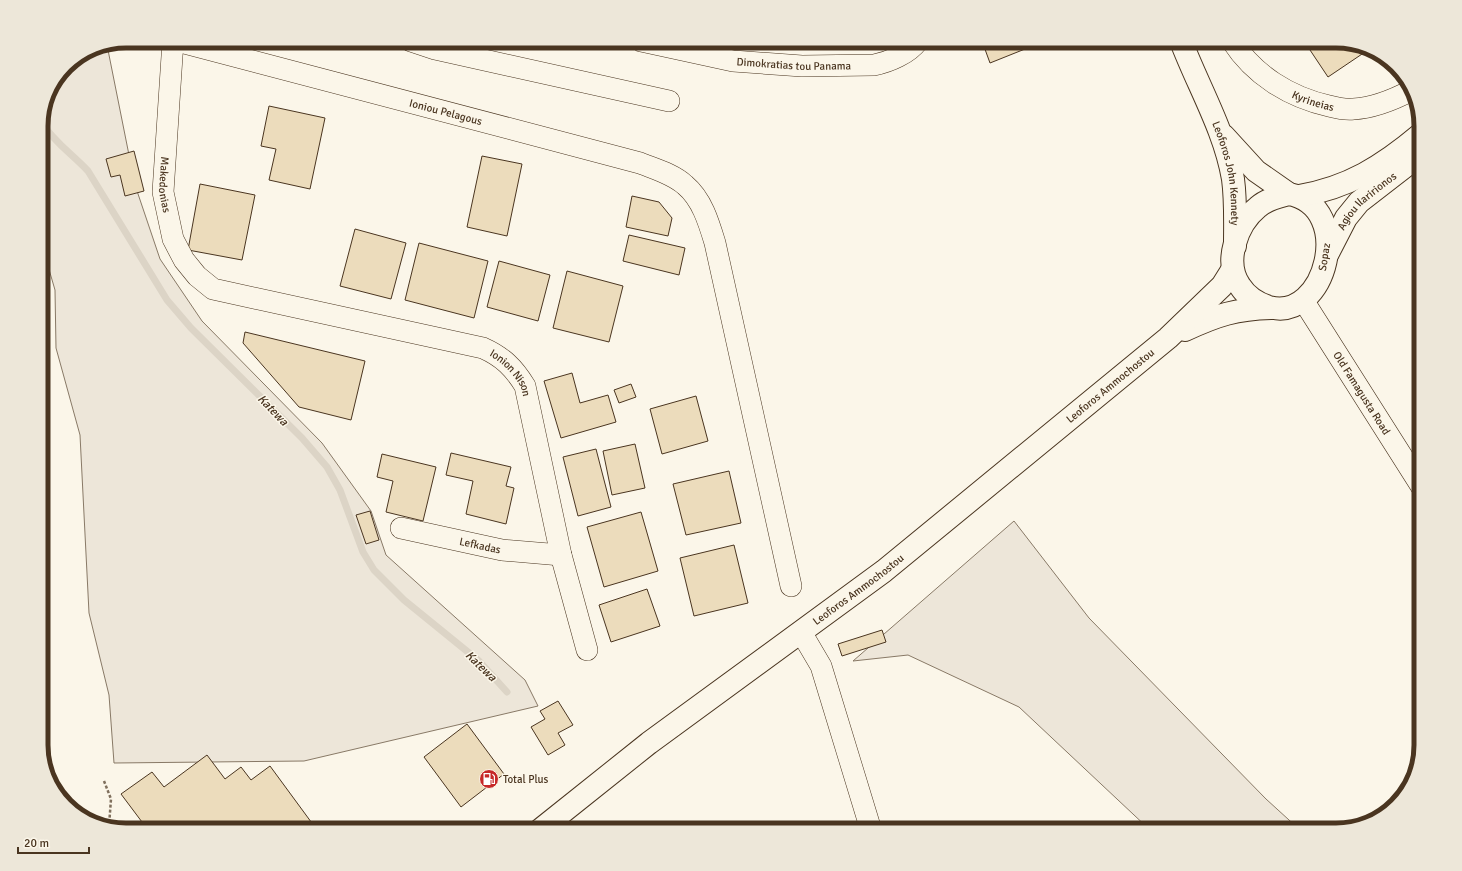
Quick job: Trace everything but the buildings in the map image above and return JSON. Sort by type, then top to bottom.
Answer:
[{"type":"main road","points":[[1184,48],[1217,127]]},
{"type":"main road","name":"Leoforos John Kennety","points":[[1217,127],[1256,171],[1294,195]]},
{"type":"main road","name":"Leoforos John Kennety","points":[[1217,127],[1233,178],[1236,213],[1235,246]]},
{"type":"main road","name":"Agiou Ilaririonos","points":[[1294,195],[1323,192],[1346,184],[1380,165],[1414,139]]},
{"type":"main road","name":"Agiou Ilaririonos","points":[[1325,260],[1337,234],[1359,202],[1414,159]]},
{"type":"main road","points":[[1272,308],[1262,305],[1250,297],[1237,282],[1232,270],[1235,246],[1247,218],[1259,206],[1273,198],[1294,195]]},
{"type":"main road","name":"Sopaz","points":[[1272,308],[1282,308],[1303,300],[1314,288],[1320,278],[1325,260],[1327,246],[1325,224],[1318,212],[1294,195]]},
{"type":"main road","name":"Leoforos Ammochostou","points":[[549,823],[649,744],[884,571],[1168,338],[1222,286],[1232,270]]},
{"type":"main road","name":"Leoforos Ammochostou","points":[[1168,338],[1223,314],[1246,309],[1272,308]]},
{"type":"street","name":"Makedonias","points":[[173,48],[163,192],[173,239],[184,260],[197,276],[213,289],[237,295]]},
{"type":"street","name":"Ioniou Pelagous","points":[[203,48],[640,163],[667,174],[686,185],[702,207],[709,221],[715,243],[791,586]]},
{"type":"street","points":[[432,48],[669,101]]},
{"type":"street","name":"Dimokratias tou Panama","points":[[673,48],[733,61],[802,66],[883,64],[897,58],[909,48]]},
{"type":"street","name":"Kyrineias","points":[[1238,48],[1252,66],[1274,84],[1313,102],[1353,109],[1375,105],[1407,93]]},
{"type":"street","name":"Ionion Nison","points":[[237,295],[483,348],[499,355],[516,372],[525,386],[561,555],[587,650]]},
{"type":"street","name":"Old Famagusta Road","points":[[1303,300],[1414,475]]},
{"type":"street","name":"Lefkadas","points":[[401,528],[502,550],[561,555]]},
{"type":"street","points":[[801,632],[822,666],[869,823]]},
{"type":"path","points":[[104,781],[111,799],[109,821]]},
{"type":"shaded area","points":[[108,50],[135,185],[160,259],[202,321],[322,443],[371,511],[386,555],[525,680],[538,706],[304,761],[114,763],[109,695],[89,613],[80,435],[56,348],[55,290],[48,266],[49,110],[56,91],[67,74],[87,58]]},
{"type":"shaded area","points":[[1014,521],[1089,618],[1266,799],[1292,823],[1143,823],[1019,707],[908,655],[853,661]]},
{"type":"waterway","name":"Katewa","points":[[48,131],[88,171],[167,300],[191,328],[302,438],[327,467],[340,490],[363,552],[374,570],[404,600],[479,661],[507,692]]},
{"type":"place","name":"Total Plus","points":[[489,779]]}]
